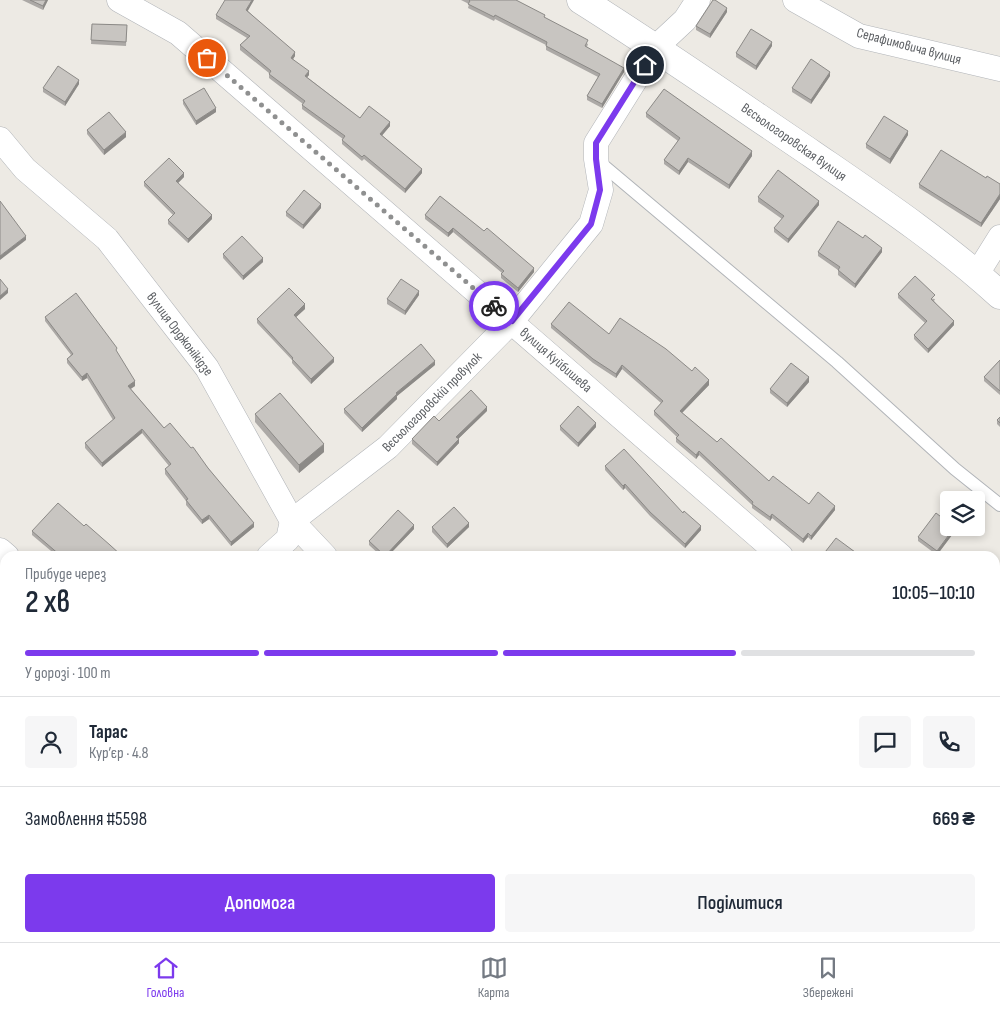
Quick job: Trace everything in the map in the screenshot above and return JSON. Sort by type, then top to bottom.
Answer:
[{"type":"street","name":"вулиця Куйбишева","points":[[119,0],[178,33],[512,321],[774,551]]},
{"type":"street","name":"Вєсьологоровская вулиця","points":[[581,0],[656,47],[883,203],[977,274],[1000,295]]},
{"type":"street","name":"Вєсьологоровскій провулок","points":[[292,521],[388,448],[512,321],[591,224],[600,190],[596,143],[656,47],[684,20],[698,0]]},
{"type":"street","name":"Серафимовича вулиця","points":[[794,0],[859,36],[1000,69]]},
{"type":"street","name":"вулиця Орджонікідзе","points":[[0,139],[24,169],[107,238],[207,368],[292,521],[320,551]]},
{"type":"street","points":[[977,274],[1000,237]]},
{"type":"street","points":[[275,551],[288,539],[292,521]]},
{"type":"lane","points":[[596,159],[837,362],[955,470],[1000,505]]},
{"type":"building","points":[[30,0],[46,0],[43,6]]},
{"type":"building","points":[[225,0],[252,0],[246,10],[295,52],[291,58],[309,71],[305,76],[360,118],[369,106],[390,122],[380,134],[422,169],[405,189],[364,155],[362,157],[342,140],[345,136],[302,105],[305,101],[269,74],[271,71],[240,45],[250,36],[216,15]]},
{"type":"building","points":[[469,0],[516,0],[588,40],[585,46],[624,68],[602,104],[587,96],[600,74],[546,46],[547,42],[495,15],[494,17],[468,4]]},
{"type":"building","points":[[713,0],[727,8],[710,34],[696,26]]},
{"type":"building","points":[[92,24],[127,25],[126,42],[91,40]]},
{"type":"building","points":[[751,29],[772,42],[756,66],[736,53]]},
{"type":"building","points":[[811,59],[830,72],[811,100],[792,88]]},
{"type":"building","points":[[58,66],[79,80],[65,102],[43,88]]},
{"type":"building","points":[[204,88],[216,108],[196,121],[183,100]]},
{"type":"building","points":[[664,89],[752,151],[729,185],[688,158],[679,171],[664,160],[680,138],[646,113]]},
{"type":"building","points":[[109,112],[126,132],[104,150],[87,130]]},
{"type":"building","points":[[884,116],[908,131],[890,159],[866,144]]},
{"type":"building","points":[[941,150],[986,178],[987,176],[1000,184],[1000,194],[981,223],[919,184]]},
{"type":"building","points":[[169,158],[184,173],[176,181],[212,215],[188,239],[168,220],[175,213],[144,182]]},
{"type":"building","points":[[778,170],[819,201],[788,239],[774,228],[784,216],[758,197]]},
{"type":"building","points":[[304,190],[321,204],[303,225],[286,212]]},
{"type":"building","points":[[440,196],[484,231],[487,228],[534,268],[518,288],[501,274],[504,271],[453,228],[448,233],[425,215]]},
{"type":"building","points":[[0,201],[26,236],[0,256]]},
{"type":"building","points":[[838,221],[863,238],[865,235],[882,248],[855,284],[838,270],[840,267],[818,252]]},
{"type":"building","points":[[242,236],[263,258],[243,276],[223,254]]},
{"type":"building","points":[[915,276],[935,295],[931,299],[954,321],[928,349],[914,335],[927,321],[898,294]]},
{"type":"building","points":[[0,279],[8,289],[0,296]]},
{"type":"building","points":[[401,279],[419,291],[405,311],[387,299]]},
{"type":"building","points":[[289,288],[305,304],[294,315],[334,358],[311,379],[257,319]]},
{"type":"building","points":[[76,293],[117,348],[116,350],[135,381],[128,386],[164,428],[170,423],[191,448],[193,447],[254,523],[231,542],[209,515],[202,520],[186,500],[188,499],[165,469],[171,464],[142,429],[102,463],[85,443],[115,418],[87,373],[82,377],[67,359],[73,354],[45,317]]},
{"type":"building","points":[[569,302],[609,334],[620,318],[666,349],[692,371],[695,367],[709,380],[680,411],[717,442],[721,438],[769,481],[773,476],[809,504],[818,492],[835,506],[811,536],[808,533],[803,539],[772,514],[770,517],[752,504],[753,502],[699,451],[696,455],[676,438],[679,435],[654,411],[663,401],[622,365],[616,374],[593,359],[551,324]]},
{"type":"building","points":[[421,344],[435,361],[396,393],[362,428],[344,409]]},
{"type":"building","points":[[1000,360],[1000,391],[984,377]]},
{"type":"building","points":[[791,363],[809,377],[787,403],[770,389]]},
{"type":"building","points":[[471,390],[487,407],[456,437],[459,439],[437,462],[412,439],[434,416],[439,421]]},
{"type":"building","points":[[280,393],[324,444],[299,465],[255,414]]},
{"type":"building","points":[[578,406],[596,423],[578,443],[560,426]]},
{"type":"building","points":[[624,449],[683,513],[684,511],[701,526],[685,544],[650,512],[625,484],[623,486],[605,466]]},
{"type":"building","points":[[58,503],[84,526],[86,524],[116,551],[55,551],[32,531]]},
{"type":"building","points":[[454,507],[469,523],[447,544],[432,527]]},
{"type":"building","points":[[398,510],[414,525],[390,551],[380,551],[369,541]]},
{"type":"building","points":[[936,513],[940,516],[940,536],[948,536],[937,551],[918,537]]},
{"type":"building","points":[[836,538],[854,551],[826,551]]},
{"type":"way so far","points":[[207,58],[494,306]]},
{"type":"route","points":[[494,306],[512,321],[591,224],[600,190],[596,143],[645,65]]}]
